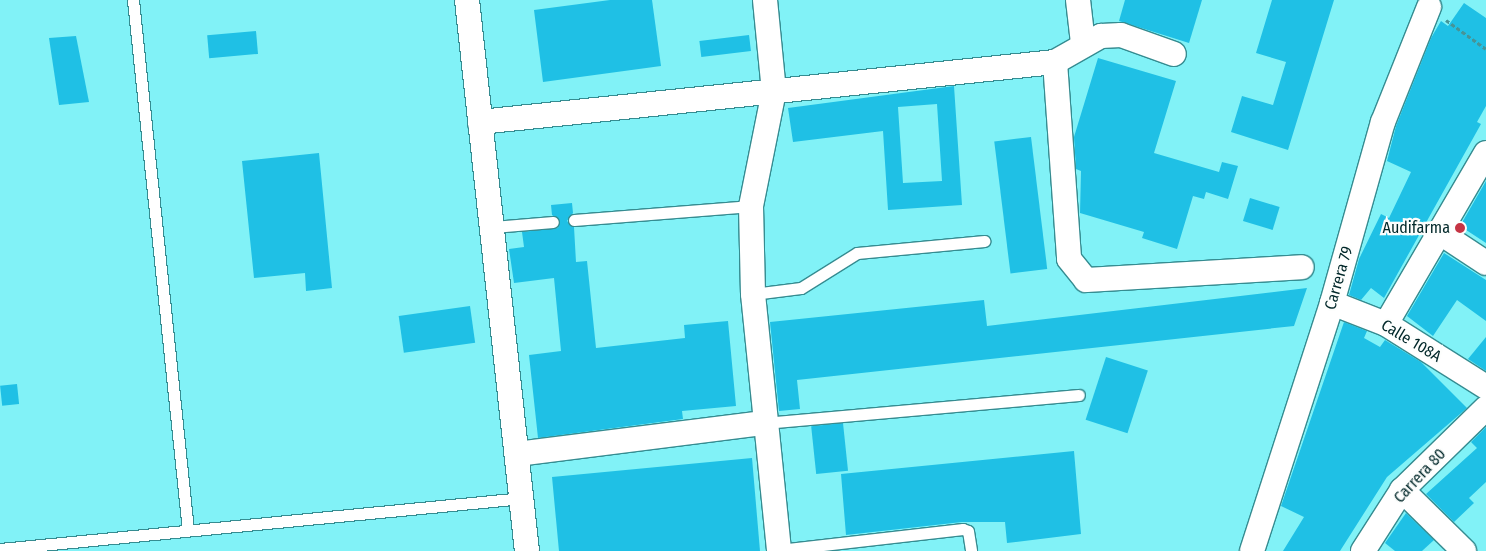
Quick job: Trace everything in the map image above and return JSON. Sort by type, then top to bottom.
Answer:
[{"type":"street","points":[[467,0],[527,551]]},
{"type":"street","points":[[765,0],[774,91],[751,206],[754,294],[764,423],[779,550]]},
{"type":"street","points":[[1078,0],[1083,43]]},
{"type":"street","name":"Carrera 79","points":[[1252,551],[1332,303],[1384,122],[1429,7]]},
{"type":"street","points":[[480,122],[1055,62],[1083,43],[1121,35],[1174,54]]},
{"type":"street","points":[[1055,62],[1069,259],[1086,280],[1302,267]]},
{"type":"street","points":[[1386,324],[1486,153]]},
{"type":"street","points":[[1440,232],[1486,263]]},
{"type":"street","name":"Calle 108A","points":[[1332,303],[1386,324],[1486,387]]},
{"type":"street","name":"Carrera 80","points":[[1363,551],[1402,490],[1486,408]]},
{"type":"street","points":[[517,454],[764,423]]},
{"type":"street","points":[[1402,490],[1464,551]]},
{"type":"lane","points":[[133,0],[188,530]]},
{"type":"lane","points":[[574,220],[751,206]]},
{"type":"lane","points":[[493,227],[553,222]]},
{"type":"lane","points":[[754,294],[801,288],[858,253],[984,241]]},
{"type":"lane","points":[[764,423],[1079,395]]},
{"type":"lane","points":[[0,549],[522,498]]},
{"type":"lane","points":[[779,550],[963,529],[968,531],[971,551]]},
{"type":"path","points":[[1429,7],[1486,49]]},
{"type":"building","points":[[610,0],[652,0],[661,66],[543,82],[534,10]]},
{"type":"building","points":[[1125,0],[1202,0],[1189,43],[1119,21]]},
{"type":"building","points":[[1272,0],[1334,0],[1288,150],[1231,132],[1242,96],[1273,105],[1286,62],[1256,53]]},
{"type":"building","points":[[1464,3],[1486,18],[1486,106],[1477,122],[1481,124],[1384,298],[1371,288],[1361,300],[1349,295],[1359,259],[1381,214],[1389,218],[1411,172],[1387,161],[1396,126],[1431,38],[1441,21],[1448,26]]},
{"type":"building","points":[[256,31],[258,54],[209,58],[207,35]]},
{"type":"building","points":[[749,35],[751,51],[701,57],[699,41]]},
{"type":"building","points":[[76,36],[89,102],[59,105],[49,38]]},
{"type":"building","points":[[1098,58],[1176,81],[1154,153],[1219,172],[1222,162],[1238,166],[1228,199],[1206,192],[1204,199],[1193,196],[1177,249],[1142,238],[1144,232],[1080,213],[1081,171],[1076,169],[1074,137]]},
{"type":"building","points":[[954,86],[962,205],[888,210],[883,131],[793,142],[788,108]],"holes":[[[937,104],[942,181],[903,183],[898,107]]]},
{"type":"building","points":[[1031,137],[1047,269],[1010,274],[994,142]]},
{"type":"building","points":[[319,153],[332,288],[306,291],[305,273],[254,278],[242,161]]},
{"type":"building","points":[[1486,181],[1486,243],[1460,226]]},
{"type":"building","points":[[1250,198],[1280,207],[1273,230],[1243,221]]},
{"type":"building","points":[[572,203],[573,213],[567,221],[574,227],[576,262],[587,261],[596,348],[685,338],[684,325],[728,321],[736,406],[682,411],[683,419],[538,438],[529,355],[561,351],[554,278],[514,283],[509,249],[524,247],[522,232],[558,228],[560,221],[552,215],[551,205]]},
{"type":"building","points":[[1444,253],[1486,280],[1486,321],[1457,300],[1433,336],[1407,316]]},
{"type":"building","points":[[1307,288],[1294,326],[797,380],[800,409],[779,411],[770,322],[984,300],[987,326]]},
{"type":"building","points":[[470,306],[475,343],[404,353],[399,316]]},
{"type":"building","points":[[1344,322],[1367,331],[1364,338],[1380,347],[1385,340],[1421,362],[1467,408],[1387,477],[1340,551],[1283,551],[1304,517],[1281,506]]},
{"type":"building","points":[[1486,337],[1486,371],[1468,359]]},
{"type":"building","points":[[1106,357],[1148,371],[1127,433],[1086,420]]},
{"type":"building","points":[[17,384],[19,404],[2,406],[0,386]]},
{"type":"building","points":[[843,423],[848,471],[816,474],[811,426]]},
{"type":"building","points":[[1486,427],[1486,482],[1469,498],[1474,503],[1454,522],[1426,494],[1477,448],[1471,442]]},
{"type":"building","points":[[1074,451],[1081,534],[1007,543],[1005,522],[962,522],[846,535],[841,474]]},
{"type":"building","points":[[752,458],[760,551],[559,551],[552,477]]},
{"type":"building","points":[[1406,513],[1434,540],[1422,551],[1395,551],[1385,543]]},
{"type":"place","name":"Audifarma","points":[[1460,228]]}]
